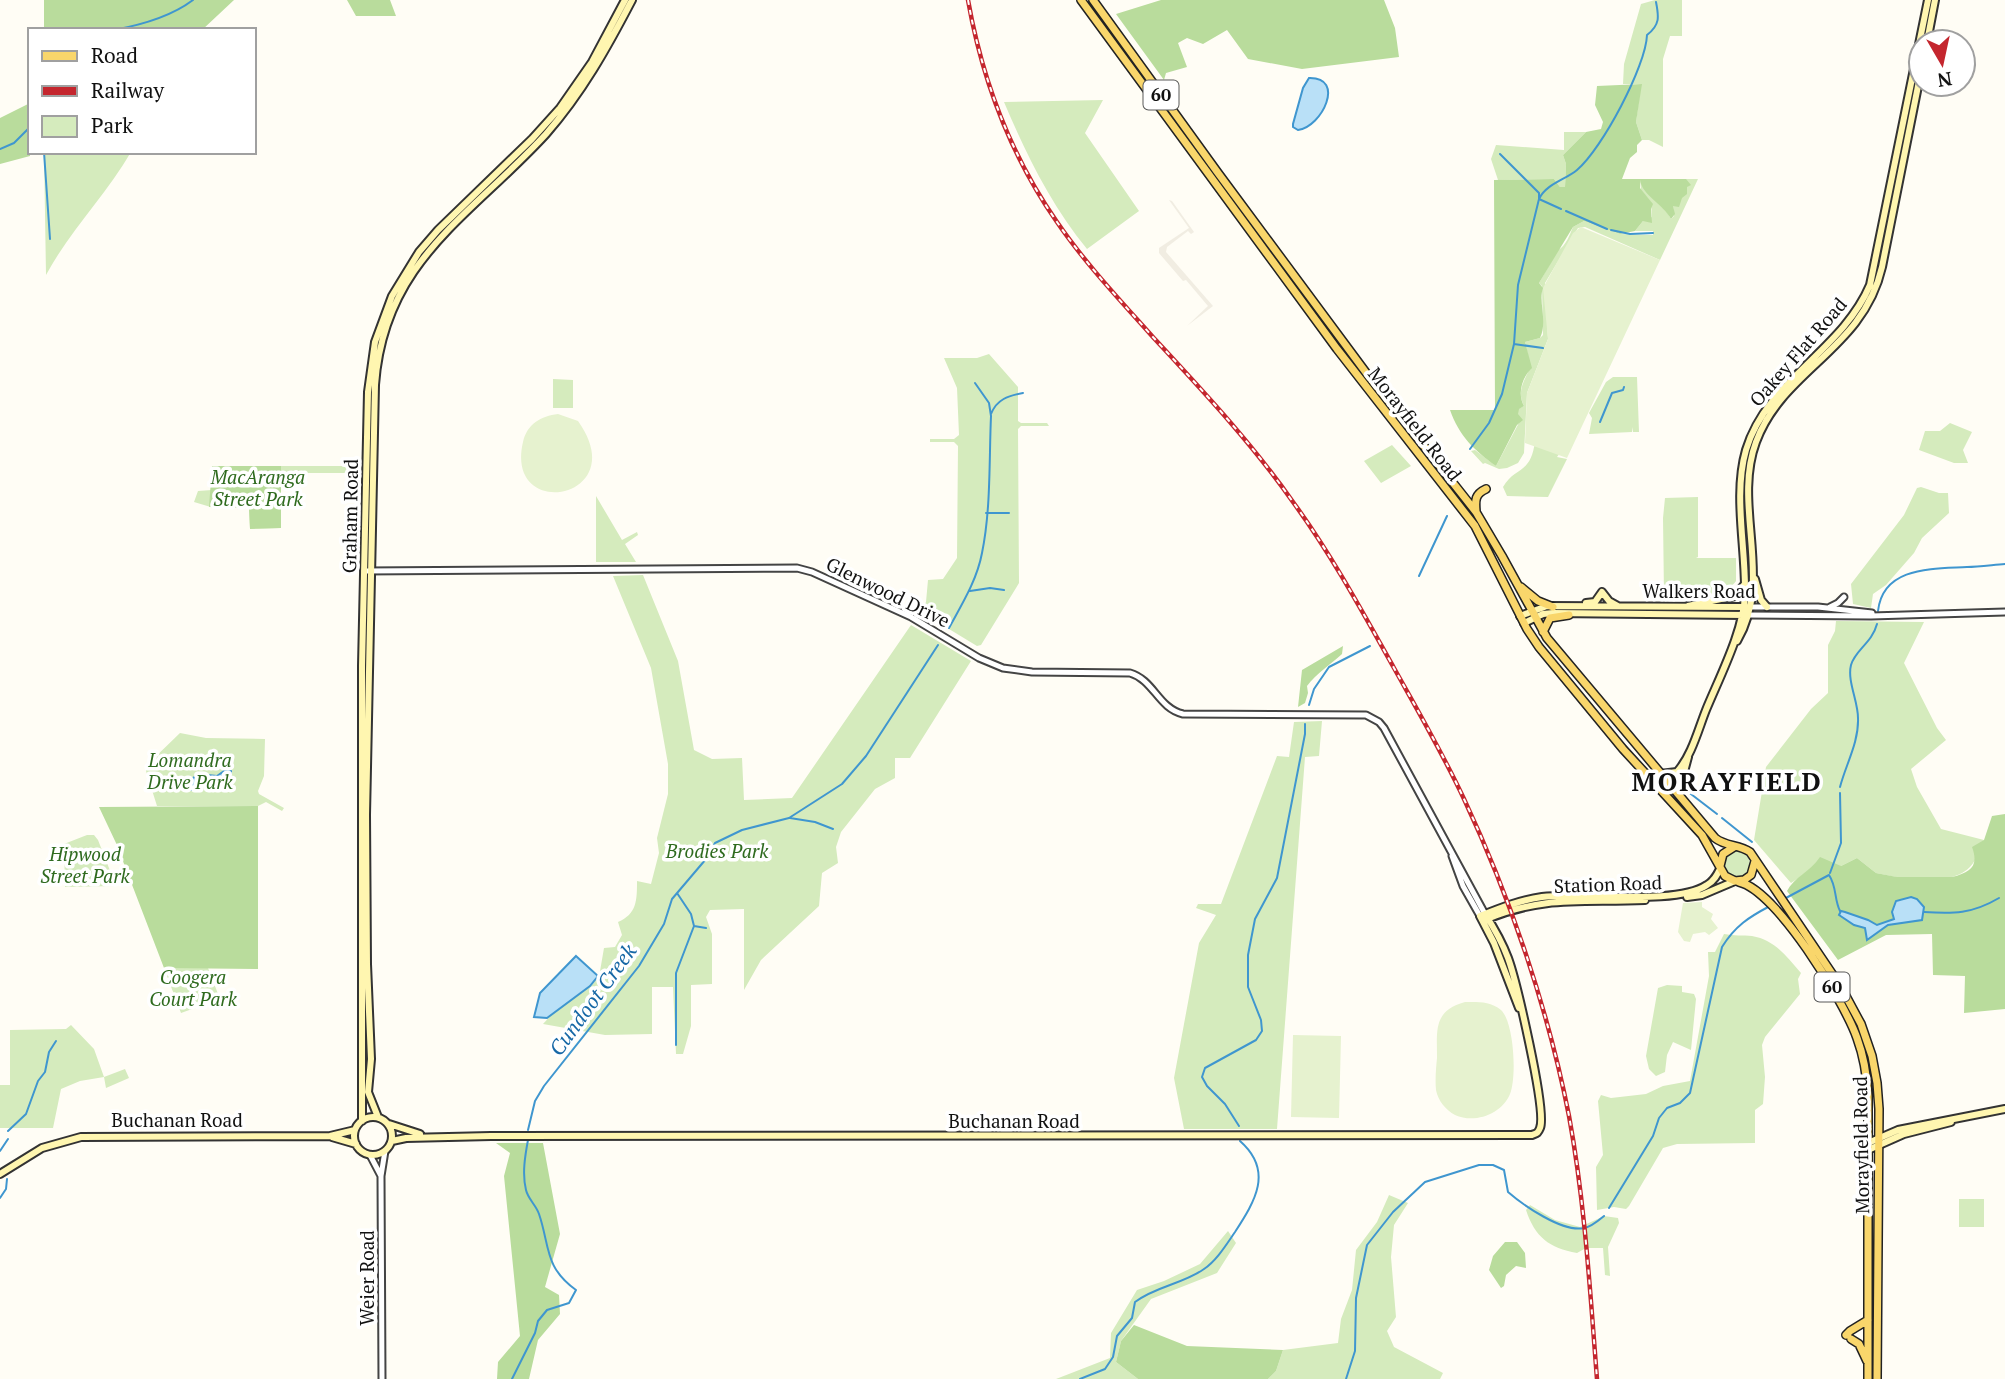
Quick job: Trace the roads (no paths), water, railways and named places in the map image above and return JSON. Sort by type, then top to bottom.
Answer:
[{"type":"main road","name":"Graham Road","points":[[378,1117],[369,1096],[371,1059],[367,998],[370,371],[380,326],[403,274],[429,239],[532,139],[560,108],[592,62],[625,0]]},
{"type":"main road","name":"Graham Road","points":[[362,1121],[360,793],[376,381],[381,344],[395,304],[413,271],[433,244],[535,145],[572,102],[597,65],[632,0]]},
{"type":"main road","points":[[1073,0],[1090,11]]},
{"type":"main road","name":"Morayfield Road","points":[[1082,0],[1328,337],[1475,526],[1522,620],[1539,647],[1608,731],[1702,835],[1720,867]]},
{"type":"main road","name":"Morayfield Road","points":[[1093,0],[1398,414],[1476,512],[1543,632],[1715,838],[1734,847]]},
{"type":"main road","name":"Oakey Flat Road","points":[[1747,607],[1741,484],[1746,452],[1768,405],[1846,326],[1867,293],[1876,262],[1928,0]]},
{"type":"main road","points":[[1930,28],[1935,0]]},
{"type":"main road","name":"Oakey Flat Road","points":[[1678,794],[1688,755],[1733,645],[1738,639],[1754,577],[1748,494],[1752,456],[1760,432],[1773,409],[1848,333],[1864,313],[1874,293],[1882,267],[1916,98]]},
{"type":"main road","points":[[1476,512],[1475,499],[1486,489]]},
{"type":"main road","points":[[1754,577],[1761,600],[1767,607]]},
{"type":"main road","points":[[1686,607],[1735,596],[1745,582]]},
{"type":"main road","points":[[1517,584],[1538,601],[1553,607]]},
{"type":"main road","points":[[1543,632],[1550,618],[1594,602],[1602,592],[1609,601],[1621,607]]},
{"type":"main road","name":"Walkers Road","points":[[1533,615],[1540,607],[1570,611],[1745,615]]},
{"type":"main road","name":"Walkers Road","points":[[1522,620],[1546,613],[1621,607],[1747,607]]},
{"type":"main road","points":[[1660,774],[1677,772],[1688,755]]},
{"type":"main road","points":[[1720,867],[1723,854],[1734,847]]},
{"type":"main road","name":"60","points":[[1734,847],[1747,850],[1755,860]]},
{"type":"main road","points":[[1737,881],[1751,874],[1755,860]]},
{"type":"main road","name":"Morayfield Road","points":[[1755,860],[1830,968],[1864,1031],[1877,1083],[1877,1379]]},
{"type":"main road","name":"60","points":[[1720,867],[1725,876],[1737,881]]},
{"type":"main road","name":"Station Road","points":[[1484,918],[1518,902],[1552,896],[1680,895],[1707,886],[1715,879],[1720,867]]},
{"type":"main road","name":"Morayfield Road","points":[[1737,881],[1753,887],[1778,913],[1833,987],[1856,1034],[1867,1080],[1868,1379]]},
{"type":"main road","name":"Station Road","points":[[1484,918],[1542,903],[1632,901],[1695,896],[1737,881]]},
{"type":"main road","name":"Buchanan Road","points":[[392,1141],[400,1138],[491,1136],[1532,1135],[1537,1133],[1541,1124],[1538,1092],[1519,992],[1507,956],[1484,918]]},
{"type":"main road","points":[[1868,1147],[1879,1138],[1898,1130],[2005,1109]]},
{"type":"main road","points":[[378,1117],[388,1124],[392,1141],[385,1151],[369,1155],[356,1144],[355,1130],[362,1121],[378,1117]]},
{"type":"main road","points":[[1868,1147],[1879,1147],[1904,1135],[1960,1119]]},
{"type":"main road","name":"Buchanan Road","points":[[388,1124],[418,1134],[491,1136]]},
{"type":"main road","name":"Buchanan Road","points":[[0,1176],[27,1156],[60,1141],[89,1136],[330,1136],[355,1130]]},
{"type":"main road","name":"Buchanan Road","points":[[330,1136],[356,1144]]},
{"type":"main road","points":[[1868,1320],[1849,1337],[1860,1347],[1868,1362]]},
{"type":"street","name":"Glenwood Drive","points":[[368,571],[797,568],[911,617],[979,658],[1009,670],[1130,673],[1146,680],[1166,706],[1183,714],[1359,714],[1373,718],[1384,728],[1451,854],[1463,886],[1484,918]]},
{"type":"street","points":[[1828,608],[1844,597]]},
{"type":"street","name":"Walkers Road","points":[[1747,607],[1828,608],[1878,615]]},
{"type":"street","name":"Walkers Road","points":[[1745,615],[2005,612]]},
{"type":"street","name":"Weier Road","points":[[382,1379],[382,1176],[385,1151]]},
{"type":"street","points":[[369,1155],[382,1176]]},
{"type":"water","points":[[1309,78],[1320,80],[1326,85],[1328,93],[1322,112],[1307,127],[1298,130],[1293,124],[1303,88]]},
{"type":"water","points":[[227,769],[231,771],[231,775],[221,783],[191,790],[180,789],[198,774],[217,776]]},
{"type":"water","points":[[1911,897],[1924,907],[1922,920],[1888,925],[1867,940],[1865,928],[1854,925],[1839,915],[1841,911],[1845,912],[1877,925],[1894,919],[1892,912],[1896,901]]},
{"type":"water","points":[[576,956],[598,976],[590,986],[547,1018],[534,1017],[540,993]]},
{"type":"waterway","points":[[122,28],[156,19],[193,0]]},
{"type":"waterway","points":[[1561,209],[1539,199],[1551,186],[1577,170],[1610,126],[1631,86],[1645,49],[1647,35],[1656,24],[1656,2]]},
{"type":"waterway","points":[[0,149],[14,143],[28,129]]},
{"type":"waterway","points":[[44,154],[50,239]]},
{"type":"waterway","points":[[1470,449],[1489,423],[1502,394],[1514,344],[1518,285],[1539,199],[1539,193],[1500,154]]},
{"type":"waterway","points":[[1566,211],[1607,229]]},
{"type":"waterway","points":[[1611,230],[1630,234],[1653,233]]},
{"type":"waterway","points":[[1514,344],[1543,348]]},
{"type":"waterway","points":[[949,628],[977,573],[987,519],[991,416],[989,403],[975,383]]},
{"type":"waterway","points":[[1600,422],[1612,393],[1623,390],[1624,387]]},
{"type":"waterway","points":[[991,414],[996,405],[1004,399],[1023,393]]},
{"type":"waterway","points":[[986,513],[1009,513]]},
{"type":"waterway","points":[[1419,576],[1447,516]]},
{"type":"waterway","points":[[1878,611],[1882,596],[1889,585],[1912,573],[1939,568],[2005,564]]},
{"type":"waterway","points":[[970,591],[990,588],[1004,590]]},
{"type":"waterway","points":[[1840,787],[1858,727],[1858,711],[1850,678],[1851,665],[1877,624]]},
{"type":"waterway","name":"Cundoot Creek","points":[[528,1130],[535,1101],[544,1086],[639,966],[664,924],[672,899],[706,859],[715,843],[742,830],[789,818],[842,784],[866,756],[938,645]]},
{"type":"waterway","points":[[1309,705],[1314,689],[1329,667],[1370,646]]},
{"type":"waterway","points":[[1239,1126],[1202,1077],[1205,1068],[1256,1040],[1262,1031],[1261,1020],[1248,987],[1248,955],[1255,919],[1277,878],[1305,724]]},
{"type":"waterway","points":[[1687,791],[1717,814]]},
{"type":"waterway","points":[[1830,873],[1841,843],[1840,793]]},
{"type":"waterway","points":[[790,818],[815,822],[833,829]]},
{"type":"waterway","points":[[1722,818],[1752,842]]},
{"type":"waterway","points":[[1784,899],[1829,875],[1840,911]]},
{"type":"waterway","points":[[676,1045],[676,973],[694,926],[691,914],[677,893]]},
{"type":"waterway","points":[[1924,912],[1962,912],[1999,898]]},
{"type":"waterway","points":[[1609,1208],[1653,1136],[1659,1118],[1667,1108],[1680,1103],[1690,1093],[1722,947],[1743,923],[1770,906]]},
{"type":"waterway","points":[[694,926],[706,928]]},
{"type":"waterway","points":[[8,1131],[26,1114],[38,1081],[45,1072],[49,1052],[56,1041]]},
{"type":"waterway","points":[[0,1151],[8,1139]]},
{"type":"waterway","name":"Cundoot Creek","points":[[512,1379],[535,1333],[538,1321],[547,1310],[569,1303],[576,1290],[558,1273],[553,1264],[539,1214],[527,1193],[524,1171],[528,1140]]},
{"type":"waterway","points":[[1080,1379],[1105,1369],[1113,1357],[1117,1336],[1132,1318],[1135,1302],[1204,1269],[1217,1257],[1235,1232],[1249,1209],[1258,1186],[1259,1175],[1250,1152],[1240,1141]]},
{"type":"waterway","points":[[1346,1379],[1355,1351],[1356,1298],[1367,1245],[1393,1212],[1425,1182],[1479,1165],[1493,1165],[1504,1170],[1508,1192],[1555,1222],[1584,1228],[1604,1216]]},
{"type":"waterway","points":[[0,1198],[6,1189],[7,1179]]},
{"type":"railway","points":[[968,0],[981,59],[1000,116],[1041,197],[1091,266],[1243,437],[1307,522],[1370,625],[1430,733],[1481,836],[1512,914],[1539,995],[1569,1116],[1579,1181],[1597,1379]]},
{"type":"district","name":"MORAYFIELD","points":[[1727,782]]},
{"type":"park label","name":"MacAranga Street Park","points":[[258,488]]},
{"type":"park label","name":"Lomandra Drive Park","points":[[190,771]]},
{"type":"park label","name":"Brodies Park","points":[[717,851]]},
{"type":"park label","name":"Hipwood Street Park","points":[[85,865]]},
{"type":"park label","name":"Coogera Court Park","points":[[193,988]]}]
